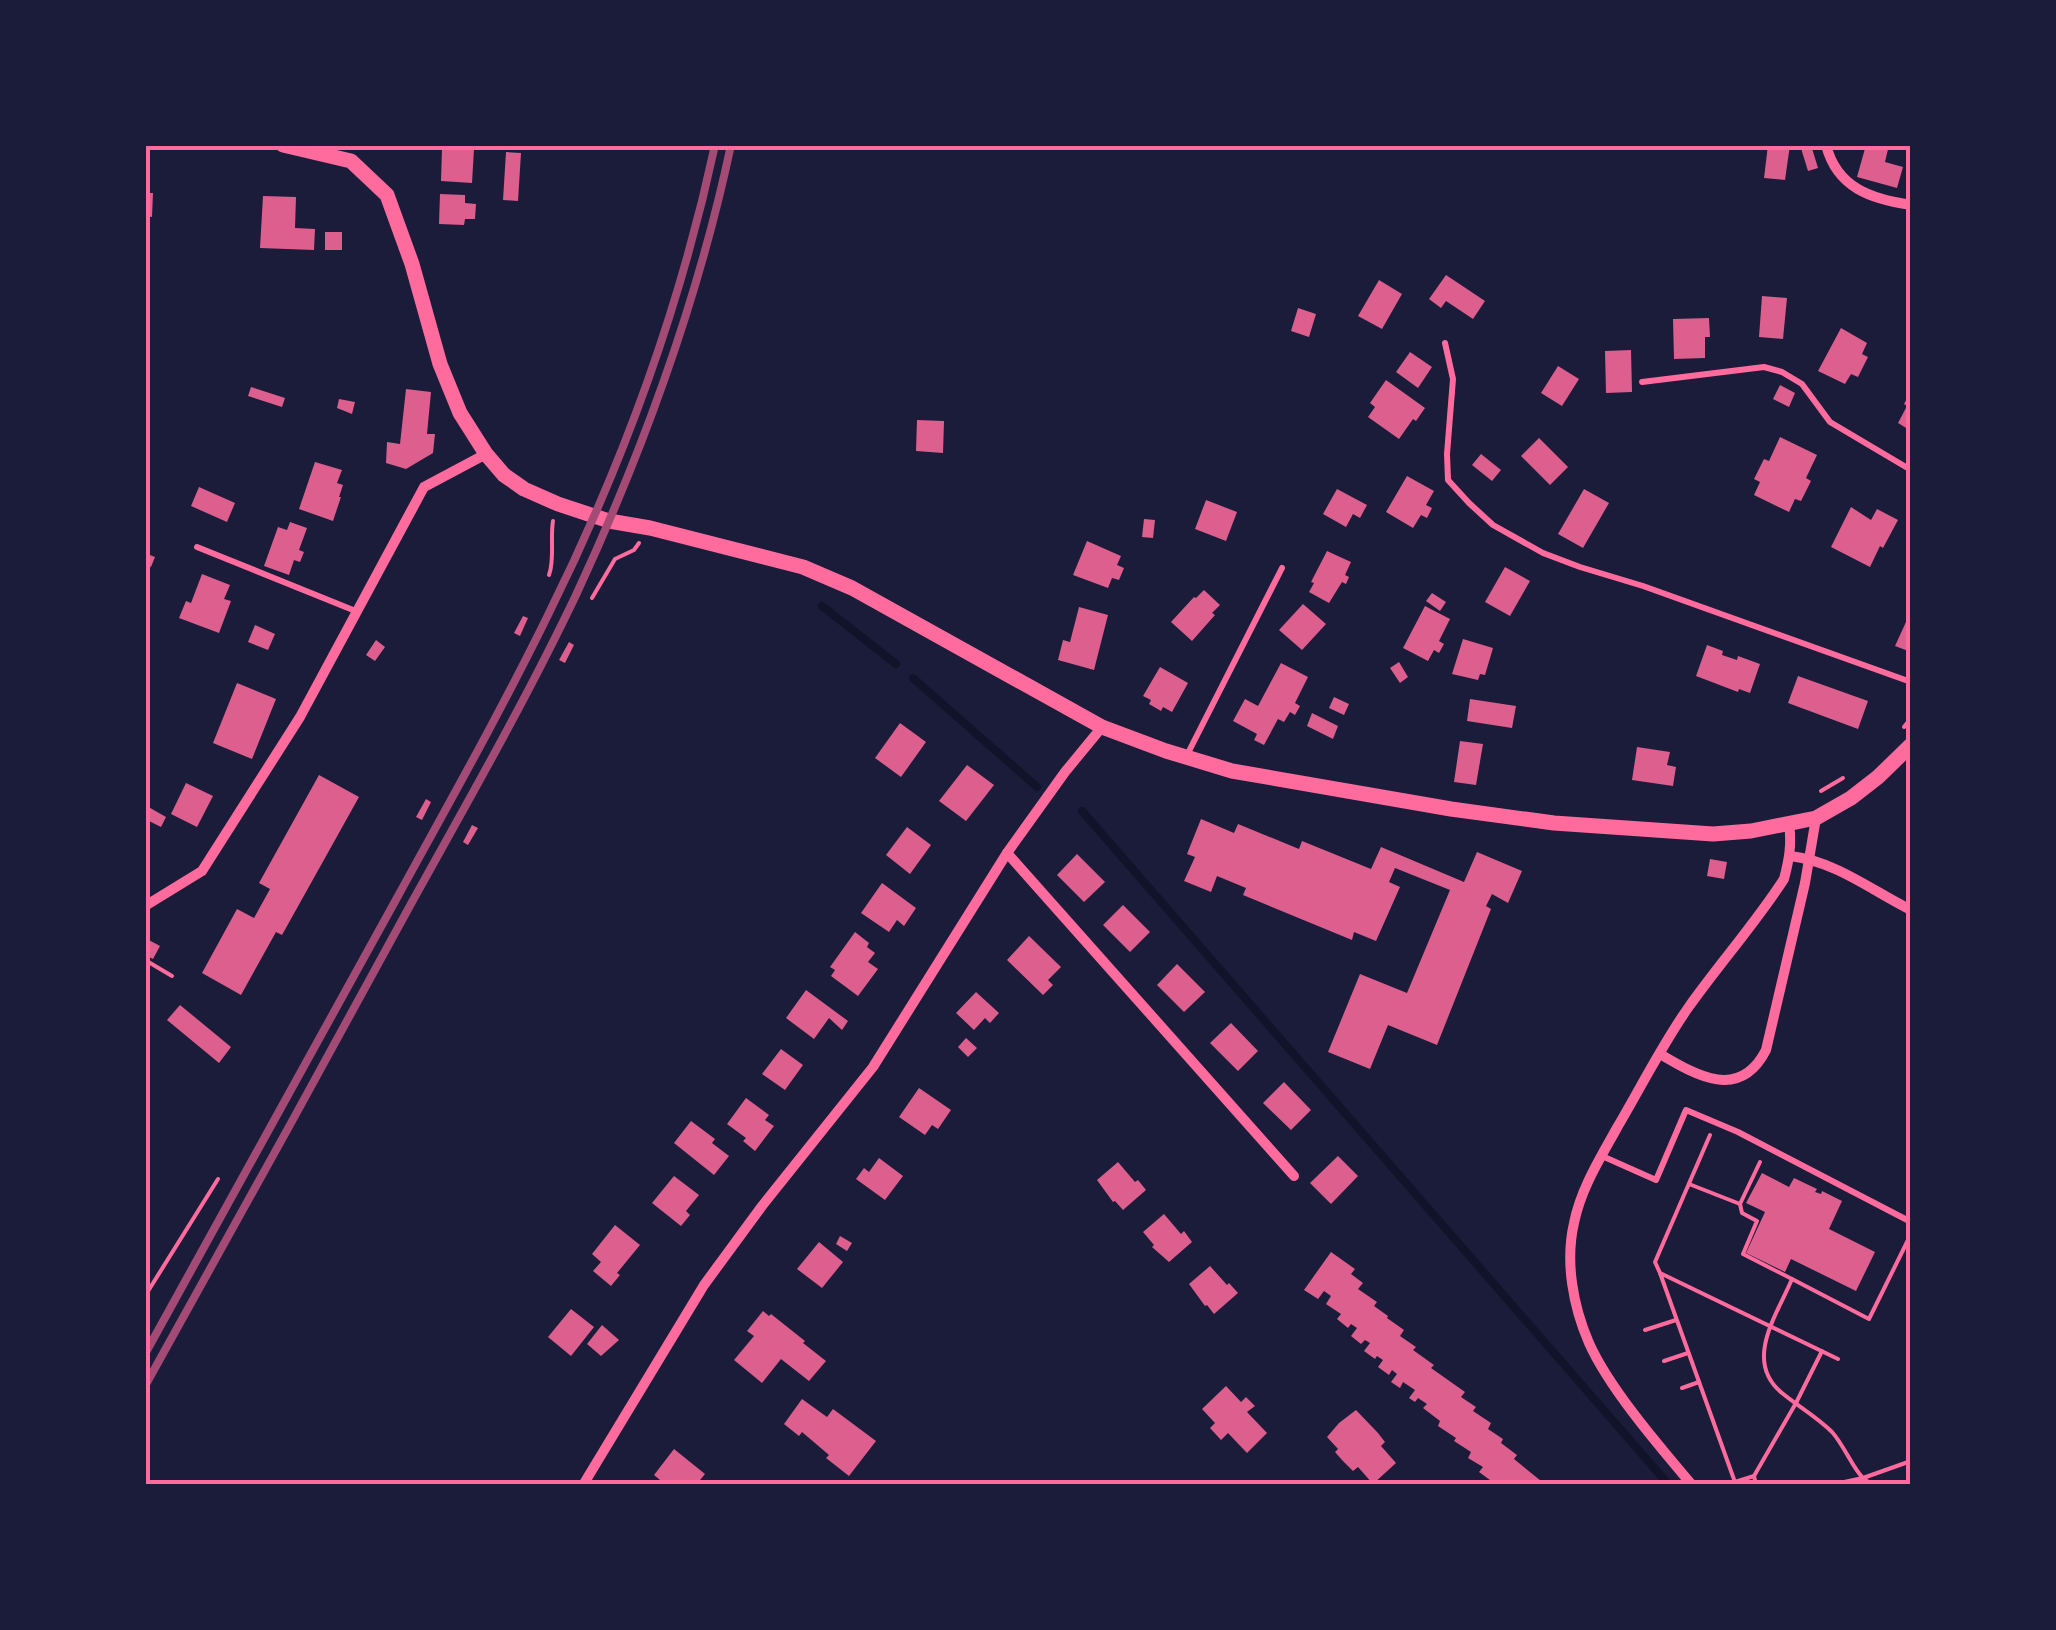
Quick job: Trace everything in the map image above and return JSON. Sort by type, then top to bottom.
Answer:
[{"type":"street","points":[[283,145],[351,161],[387,195],[440,364],[460,414],[486,454],[514,482],[539,497],[609,521],[803,567],[852,588],[1102,727],[1186,758],[1302,785],[1554,823],[1698,834],[1752,831],[1816,818],[1864,788],[1911,745]]},
{"type":"street","points":[[1826,145],[1830,161],[1847,184],[1877,198],[1911,205]]},
{"type":"street","points":[[145,906],[202,871],[300,717],[424,487],[486,454]]},
{"type":"street","points":[[584,1485],[704,1284],[872,1067],[1008,853],[1102,727]]},
{"type":"street","points":[[1660,1054],[1716,1080],[1739,1078],[1760,1062],[1766,1050],[1816,818]]},
{"type":"street","points":[[1692,1485],[1618,1391],[1590,1346],[1573,1290],[1573,1226],[1579,1203],[1602,1156],[1687,1009],[1784,879],[1790,856],[1788,824]]},
{"type":"street","points":[[1008,853],[1294,1176]]},
{"type":"street","points":[[1790,856],[1827,864],[1911,910]]},
{"type":"lane","points":[[1445,344],[1453,379],[1446,454],[1448,480],[1493,525],[1580,568],[1643,586],[1911,682]]},
{"type":"lane","points":[[1642,382],[1764,367],[1782,372],[1802,384],[1830,422],[1911,470]]},
{"type":"lane","points":[[197,547],[358,612]]},
{"type":"lane","points":[[1186,758],[1282,568]]},
{"type":"lane","points":[[1602,1156],[1656,1180],[1686,1110],[1911,1222]]},
{"type":"path","points":[[549,575],[552,523],[558,504]]},
{"type":"path","points":[[592,598],[615,559],[634,550],[650,528]]},
{"type":"path","points":[[1900,731],[1911,718]]},
{"type":"path","points":[[1812,796],[1853,772]]},
{"type":"path","points":[[145,960],[172,976]]},
{"type":"path","points":[[1716,1122],[1655,1262],[1735,1483],[1754,1476],[1822,1351]]},
{"type":"path","points":[[1762,1159],[1740,1204],[1742,1213],[1758,1221],[1742,1254],[1869,1319],[1910,1234]]},
{"type":"path","points":[[145,1296],[218,1179]]},
{"type":"path","points":[[1688,1184],[1740,1204]]},
{"type":"path","points":[[1660,1272],[1838,1358]]},
{"type":"path","points":[[1792,1279],[1763,1347],[1765,1368],[1772,1382],[1841,1442],[1862,1478],[1877,1485]]},
{"type":"path","points":[[1646,1330],[1676,1320]]},
{"type":"path","points":[[1664,1361],[1688,1353]]},
{"type":"path","points":[[1682,1388],[1698,1382]]},
{"type":"path","points":[[1830,1485],[1911,1460]]},
{"type":"path","points":[[1754,1476],[1756,1485]]},
{"type":"building","points":[[1768,145],[1790,145],[1785,180],[1764,178]]},
{"type":"building","points":[[1800,145],[1811,145],[1818,168],[1808,171]]},
{"type":"building","points":[[1866,145],[1889,145],[1885,162],[1903,167],[1897,188],[1857,177]]},
{"type":"building","points":[[442,148],[474,149],[472,183],[441,181]]},
{"type":"building","points":[[506,152],[521,153],[518,201],[503,200]]},
{"type":"building","points":[[145,193],[153,193],[152,217],[145,216]]},
{"type":"building","points":[[440,194],[465,195],[465,203],[476,204],[475,219],[465,219],[464,225],[439,224]]},
{"type":"building","points":[[263,196],[296,197],[295,228],[315,229],[314,250],[260,248]]},
{"type":"building","points":[[325,232],[342,232],[342,250],[325,250]]},
{"type":"building","points":[[1446,275],[1485,301],[1473,319],[1446,301],[1441,308],[1429,299]]},
{"type":"building","points":[[1379,280],[1402,294],[1382,329],[1358,316]]},
{"type":"building","points":[[1762,296],[1787,298],[1783,339],[1759,337]]},
{"type":"building","points":[[1298,308],[1316,314],[1309,337],[1291,331]]},
{"type":"building","points":[[1709,318],[1705,358],[1674,359],[1673,319]]},
{"type":"building","points":[[1841,328],[1867,343],[1862,354],[1868,357],[1858,377],[1851,374],[1845,384],[1818,371]]},
{"type":"building","points":[[1631,350],[1632,392],[1606,393],[1605,351]]},
{"type":"building","points":[[1410,352],[1432,367],[1418,388],[1396,372]]},
{"type":"building","points":[[1558,366],[1579,379],[1562,406],[1541,393]]},
{"type":"building","points":[[1386,380],[1425,408],[1399,439],[1368,417],[1375,407],[1370,403]]},
{"type":"building","points":[[1780,385],[1795,393],[1789,407],[1773,399]]},
{"type":"building","points":[[251,387],[285,398],[282,407],[248,396]]},
{"type":"building","points":[[406,389],[431,392],[427,434],[435,434],[433,453],[406,469],[386,463],[387,442],[400,444]]},
{"type":"building","points":[[1911,391],[1911,431],[1898,423]]},
{"type":"building","points":[[339,399],[355,402],[352,414],[337,408]]},
{"type":"building","points":[[917,420],[944,421],[943,453],[916,451]]},
{"type":"building","points":[[1780,437],[1817,455],[1806,478],[1811,481],[1801,501],[1795,499],[1789,512],[1754,495],[1760,482],[1754,479],[1764,459],[1769,461]]},
{"type":"building","points":[[1539,438],[1568,467],[1550,485],[1521,456]]},
{"type":"building","points":[[1481,454],[1501,470],[1492,481],[1472,465]]},
{"type":"building","points":[[315,462],[342,470],[337,483],[343,485],[341,497],[333,521],[299,509]]},
{"type":"building","points":[[1407,476],[1434,491],[1426,505],[1432,508],[1427,518],[1421,515],[1413,528],[1386,512]]},
{"type":"building","points":[[199,487],[235,503],[227,522],[191,506]]},
{"type":"building","points":[[1337,489],[1367,505],[1360,518],[1353,514],[1346,527],[1323,514]]},
{"type":"building","points":[[1584,489],[1609,503],[1583,548],[1558,534]]},
{"type":"building","points":[[1206,500],[1237,512],[1226,541],[1195,529]]},
{"type":"building","points":[[1851,507],[1871,520],[1877,509],[1898,520],[1870,567],[1831,547]]},
{"type":"building","points":[[1144,519],[1155,520],[1153,538],[1142,537]]},
{"type":"building","points":[[290,522],[307,528],[299,550],[304,552],[300,562],[294,560],[289,575],[264,566],[278,527],[287,530]]},
{"type":"building","points":[[1087,541],[1121,556],[1117,565],[1124,568],[1119,580],[1112,578],[1108,588],[1073,575]]},
{"type":"building","points":[[1327,551],[1351,562],[1346,584],[1342,582],[1329,603],[1309,592]]},
{"type":"building","points":[[145,553],[155,557],[151,567],[145,565]]},
{"type":"building","points":[[1505,567],[1530,581],[1510,616],[1485,602]]},
{"type":"building","points":[[202,574],[230,585],[224,599],[231,601],[219,633],[179,618],[186,601],[191,603]]},
{"type":"building","points":[[1204,590],[1220,605],[1192,641],[1171,622]]},
{"type":"building","points":[[1432,593],[1446,602],[1440,611],[1426,601]]},
{"type":"building","points":[[1303,604],[1326,624],[1302,650],[1279,630]]},
{"type":"building","points":[[1425,606],[1450,619],[1439,641],[1444,644],[1439,653],[1434,650],[1428,661],[1403,648]]},
{"type":"building","points":[[1079,607],[1108,615],[1094,670],[1058,660],[1063,640],[1070,642]]},
{"type":"building","points":[[1911,611],[1911,652],[1895,646]]},
{"type":"building","points":[[523,616],[528,618],[520,636],[514,633]]},
{"type":"building","points":[[255,625],[275,634],[268,650],[248,642]]},
{"type":"building","points":[[1463,639],[1493,648],[1485,675],[1480,674],[1478,680],[1452,674]]},
{"type":"building","points":[[376,640],[385,647],[375,661],[366,655]]},
{"type":"building","points":[[569,642],[574,645],[565,663],[559,660]]},
{"type":"building","points":[[1707,645],[1723,651],[1722,655],[1760,664],[1750,693],[1696,676]]},
{"type":"building","points":[[1399,662],[1408,677],[1400,683],[1390,668]]},
{"type":"building","points":[[1281,663],[1308,677],[1295,703],[1300,706],[1295,715],[1290,712],[1284,722],[1278,719],[1264,745],[1254,740],[1257,734],[1233,721],[1245,699],[1258,706]]},
{"type":"building","points":[[1160,667],[1188,683],[1172,712],[1163,707],[1161,711],[1143,696]]},
{"type":"building","points":[[1798,676],[1868,701],[1858,729],[1788,703]]},
{"type":"building","points":[[237,683],[276,699],[252,759],[213,743]]},
{"type":"building","points":[[1334,697],[1349,704],[1344,715],[1329,708]]},
{"type":"building","points":[[1470,699],[1516,706],[1512,728],[1467,721]]},
{"type":"building","points":[[1312,713],[1338,726],[1333,739],[1307,726]]},
{"type":"building","points":[[900,723],[926,742],[901,777],[875,758]]},
{"type":"building","points":[[1460,741],[1483,744],[1476,785],[1454,782]]},
{"type":"building","points":[[1637,747],[1670,752],[1667,765],[1676,767],[1673,786],[1632,780]]},
{"type":"building","points":[[967,765],[994,785],[966,821],[939,801]]},
{"type":"building","points":[[319,775],[359,797],[282,935],[276,932],[241,995],[202,973],[237,909],[254,918],[270,889],[259,883]]},
{"type":"building","points":[[186,783],[213,796],[197,827],[171,814]]},
{"type":"building","points":[[426,799],[431,802],[422,820],[416,817]]},
{"type":"building","points":[[145,805],[166,817],[161,827],[145,819]]},
{"type":"building","points":[[1201,819],[1234,833],[1238,824],[1299,849],[1302,841],[1371,869],[1381,847],[1464,882],[1477,852],[1522,871],[1508,903],[1492,894],[1486,906],[1491,909],[1437,1045],[1388,1025],[1370,1069],[1328,1052],[1360,974],[1407,993],[1450,890],[1395,868],[1389,882],[1400,887],[1376,941],[1354,932],[1352,940],[1243,895],[1246,888],[1217,876],[1211,892],[1184,881],[1195,857],[1187,854]]},
{"type":"building","points":[[472,825],[478,828],[468,845],[463,842]]},
{"type":"building","points":[[907,827],[931,845],[910,874],[886,855]]},
{"type":"building","points":[[1077,854],[1105,882],[1084,902],[1057,875]]},
{"type":"building","points":[[1710,859],[1727,862],[1724,879],[1707,876]]},
{"type":"building","points":[[882,883],[916,908],[904,926],[897,920],[889,932],[861,913]]},
{"type":"building","points":[[1123,905],[1150,932],[1130,952],[1103,925]]},
{"type":"building","points":[[855,932],[869,943],[867,947],[875,953],[868,962],[878,969],[858,996],[831,976],[835,970],[830,967]]},
{"type":"building","points":[[1029,936],[1061,967],[1048,980],[1053,985],[1043,995],[1007,960]]},
{"type":"building","points":[[147,939],[160,946],[153,959],[145,955]]},
{"type":"building","points":[[1177,964],[1205,992],[1184,1012],[1157,985]]},
{"type":"building","points":[[806,990],[848,1021],[842,1030],[829,1018],[814,1039],[786,1018]]},
{"type":"building","points":[[976,992],[999,1013],[990,1023],[985,1018],[974,1030],[956,1013]]},
{"type":"building","points":[[180,1005],[231,1047],[219,1063],[167,1020]]},
{"type":"building","points":[[1231,1023],[1258,1051],[1238,1071],[1210,1043]]},
{"type":"building","points":[[966,1038],[977,1048],[968,1057],[958,1047]]},
{"type":"building","points":[[781,1049],[803,1065],[785,1090],[762,1074]]},
{"type":"building","points":[[1284,1082],[1311,1110],[1291,1130],[1263,1103]]},
{"type":"building","points":[[919,1088],[951,1110],[938,1129],[932,1125],[925,1135],[899,1117]]},
{"type":"building","points":[[746,1098],[769,1115],[765,1120],[774,1126],[755,1151],[743,1141],[746,1138],[727,1124]]},
{"type":"building","points":[[691,1121],[715,1139],[712,1143],[729,1156],[714,1175],[674,1143]]},
{"type":"building","points":[[1338,1156],[1358,1176],[1331,1204],[1310,1183]]},
{"type":"building","points":[[879,1158],[903,1176],[885,1200],[856,1179],[864,1168],[869,1172]]},
{"type":"building","points":[[1118,1162],[1146,1190],[1123,1210],[1097,1180]]},
{"type":"building","points":[[1762,1173],[1789,1187],[1794,1178],[1817,1189],[1815,1192],[1822,1191],[1842,1201],[1829,1229],[1875,1252],[1856,1291],[1791,1259],[1785,1272],[1746,1253],[1765,1212],[1746,1203]]},
{"type":"building","points":[[674,1176],[699,1195],[686,1211],[690,1215],[681,1226],[652,1203]]},
{"type":"building","points":[[1164,1214],[1192,1242],[1169,1262],[1152,1247],[1143,1232]]},
{"type":"building","points":[[615,1225],[640,1245],[611,1286],[593,1271],[601,1262],[592,1254]]},
{"type":"building","points":[[840,1236],[852,1243],[847,1251],[836,1244]]},
{"type":"building","points":[[819,1242],[843,1262],[822,1288],[797,1269]]},
{"type":"building","points":[[1331,1252],[1355,1269],[1351,1274],[1363,1283],[1358,1289],[1404,1330],[1400,1336],[1434,1365],[1431,1368],[1465,1392],[1461,1397],[1491,1423],[1488,1429],[1517,1455],[1514,1459],[1546,1485],[1492,1485],[1479,1472],[1483,1467],[1468,1458],[1471,1452],[1454,1441],[1456,1438],[1438,1426],[1440,1421],[1423,1408],[1427,1404],[1409,1398],[1415,1390],[1403,1382],[1400,1388],[1391,1382],[1397,1374],[1392,1370],[1389,1375],[1378,1367],[1383,1360],[1364,1351],[1370,1343],[1365,1340],[1361,1344],[1351,1336],[1357,1328],[1351,1324],[1348,1328],[1337,1319],[1341,1314],[1326,1304],[1331,1296],[1324,1291],[1318,1299],[1304,1290]]},
{"type":"building","points":[[1210,1266],[1238,1293],[1214,1314],[1189,1284]]},
{"type":"building","points":[[571,1309],[594,1327],[571,1356],[548,1337]]},
{"type":"building","points":[[763,1311],[826,1361],[809,1381],[781,1359],[762,1383],[734,1360],[754,1336],[747,1331]]},
{"type":"building","points":[[602,1325],[619,1340],[601,1356],[587,1344]]},
{"type":"building","points":[[1226,1386],[1241,1402],[1246,1397],[1255,1406],[1247,1412],[1267,1433],[1247,1453],[1228,1433],[1221,1440],[1210,1428],[1215,1423],[1202,1409]]},
{"type":"building","points":[[802,1399],[827,1417],[833,1409],[876,1441],[849,1476],[802,1432],[799,1436],[784,1424]]},
{"type":"building","points":[[1356,1410],[1385,1442],[1381,1446],[1396,1463],[1373,1484],[1358,1467],[1353,1471],[1342,1460],[1327,1437]]},
{"type":"building","points":[[674,1449],[705,1474],[696,1485],[666,1485],[654,1475]]},
{"type":"waterway","points":[[822,606],[896,664]]},
{"type":"waterway","points":[[913,678],[1037,787]]},
{"type":"waterway","points":[[1082,811],[1669,1485]]},
{"type":"railway","points":[[145,1354],[474,757],[575,559],[624,444],[666,326],[715,145]]},
{"type":"railway","points":[[145,1386],[496,750],[576,595],[624,486],[666,374],[702,260],[731,145]]}]
